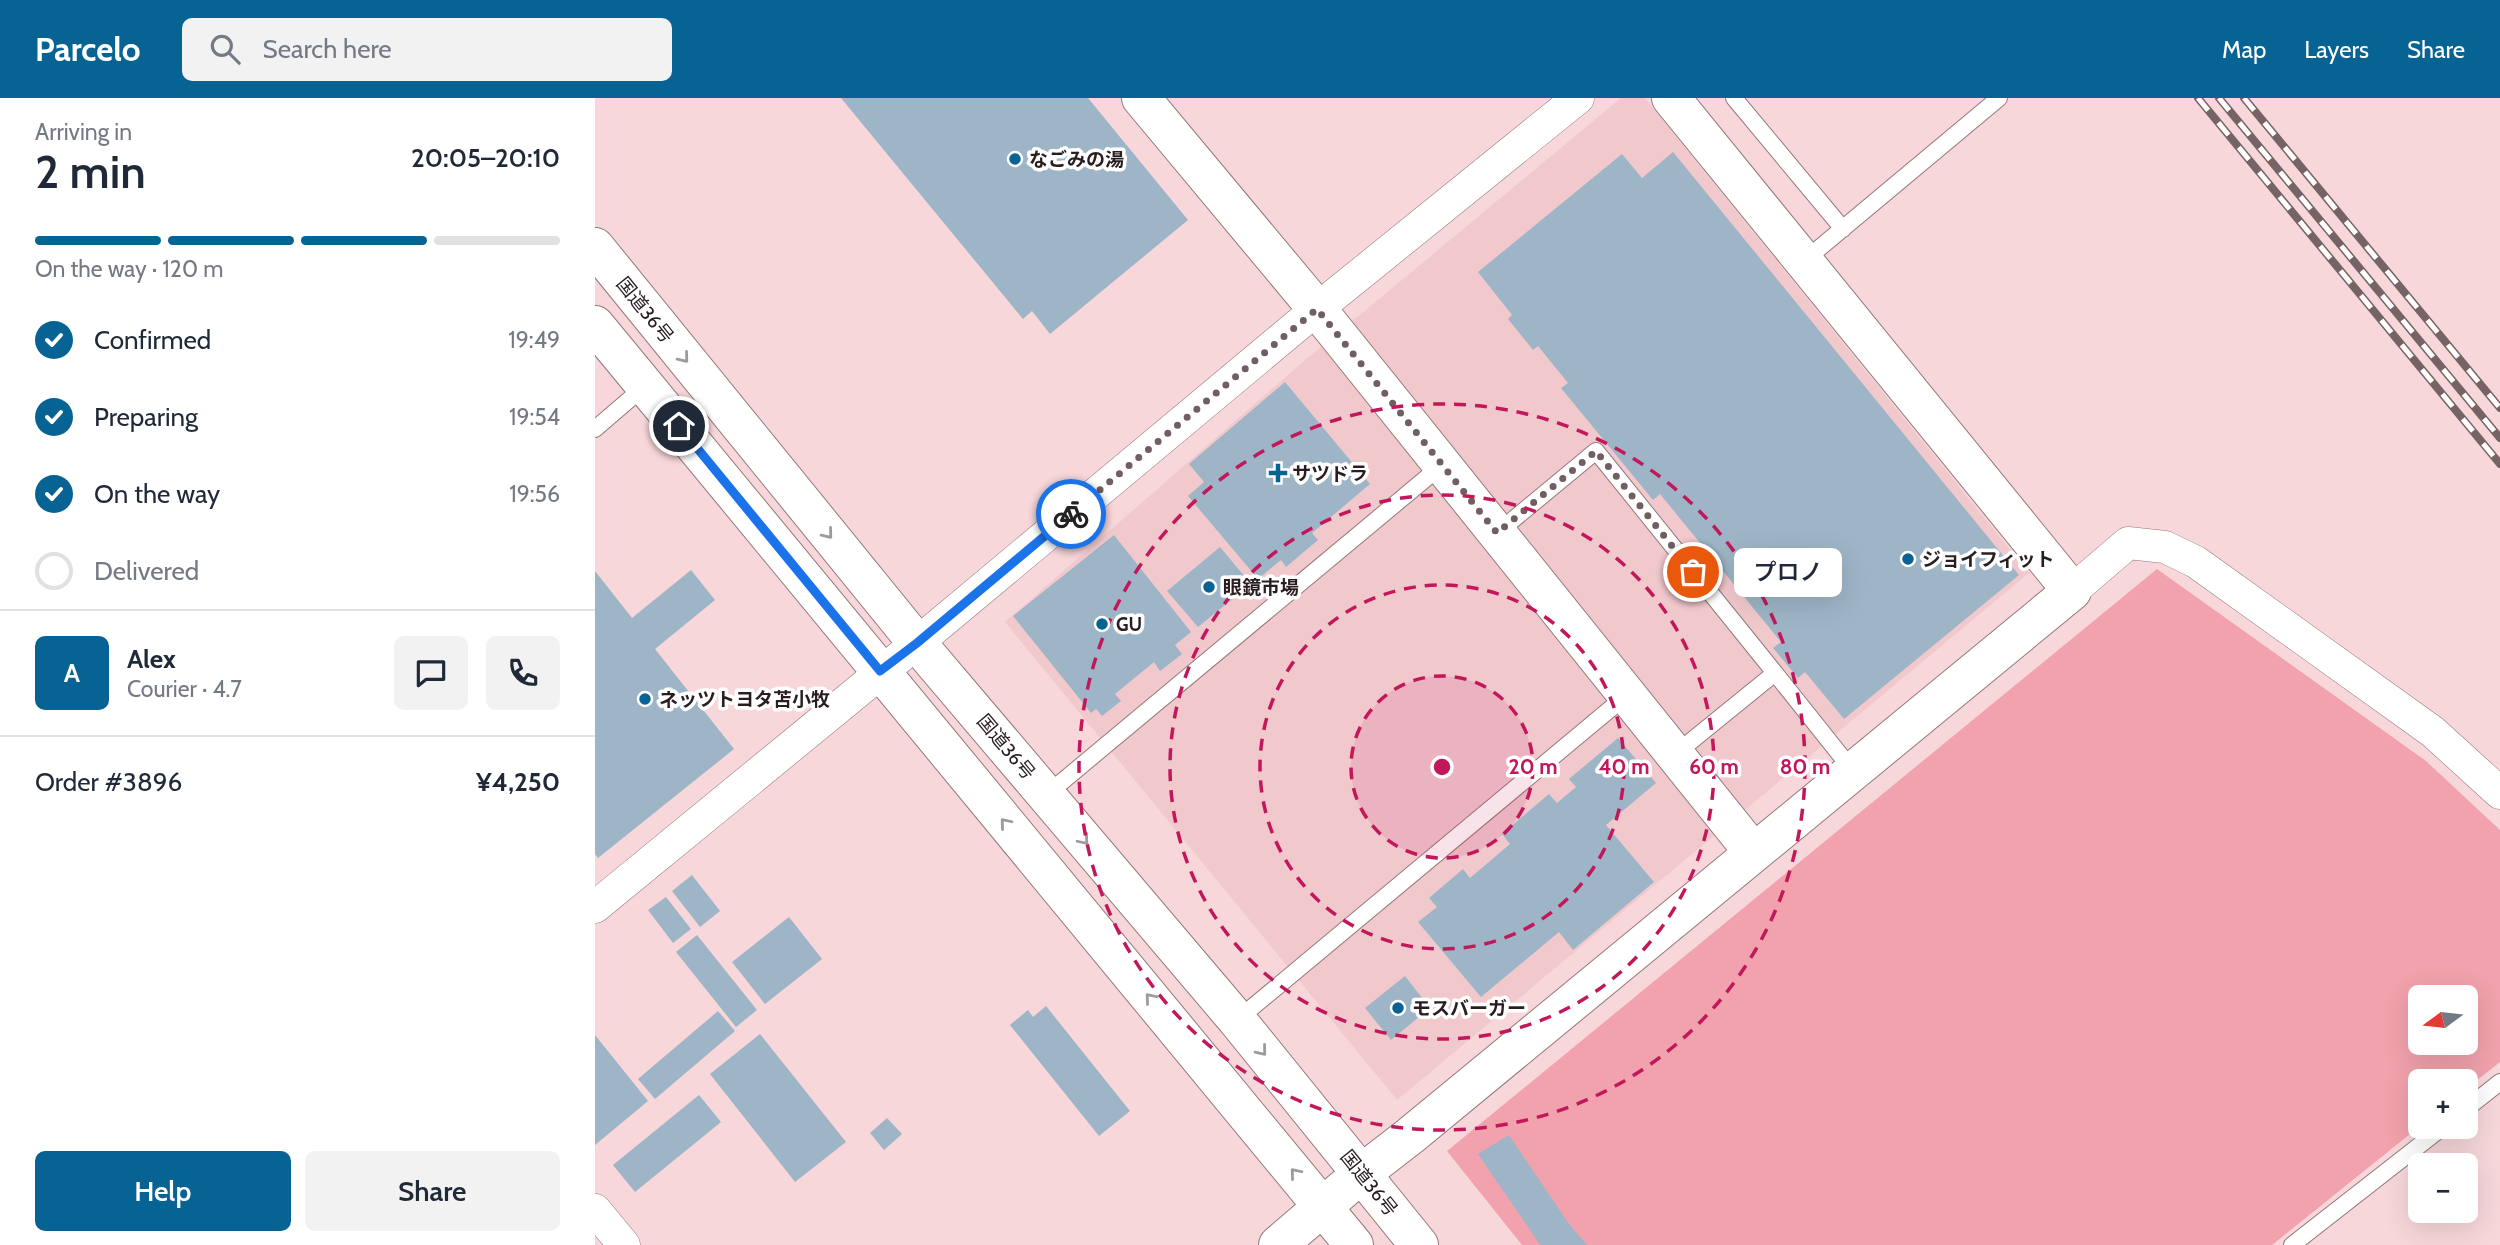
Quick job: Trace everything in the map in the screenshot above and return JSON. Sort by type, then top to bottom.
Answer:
[{"type":"main road","points":[[1141,98],[1317,309],[1754,853]]},
{"type":"main road","points":[[1278,1245],[2072,591],[1682,106]]},
{"type":"main road","name":"国道36号","points":[[595,247],[917,643],[1237,1020],[1419,1245]]},
{"type":"main road","points":[[595,325],[1354,1245]]},
{"type":"street","points":[[595,908],[1317,309],[1578,98]]},
{"type":"street","points":[[2072,591],[2128,543],[2165,547],[2196,562],[2433,732],[2500,793]]},
{"type":"street","points":[[595,1210],[624,1245]]},
{"type":"lane","points":[[1734,98],[1843,229]]},
{"type":"lane","points":[[1804,261],[1999,98]]},
{"type":"lane","points":[[595,429],[645,386]]},
{"type":"lane","points":[[1497,533],[1596,451],[1853,771]]},
{"type":"lane","points":[[1046,795],[1442,465]]},
{"type":"lane","points":[[1674,755],[1775,673]]},
{"type":"lane","points":[[1237,1020],[1627,695]]},
{"type":"lane","points":[[2478,1099],[2500,1082]]},
{"type":"lane","points":[[2292,1245],[2428,1139]]},
{"type":"shaded area","points":[[1621,98],[1645,98],[2029,573],[1397,1100],[1005,622],[1297,367]]},
{"type":"shaded area","points":[[2157,569],[2426,761],[2500,830],[2500,1062],[2478,1079],[2478,1069],[2408,1069],[2408,1136],[2272,1245],[1522,1245],[1447,1151]]},
{"type":"building","name":"なごみの湯","points":[[841,98],[1088,98],[1188,220],[1050,334],[1032,311],[1023,319]]},
{"type":"building","points":[[1673,152],[2019,575],[1844,719],[1805,672],[1798,678],[1773,648],[1781,642],[1660,494],[1653,500],[1561,388],[1568,383],[1538,346],[1533,350],[1508,319],[1512,315],[1478,272],[1622,154],[1642,178]]},
{"type":"building","name":"サツドラ","points":[[1285,382],[1370,484],[1312,533],[1318,540],[1286,567],[1281,560],[1258,579],[1188,496],[1204,482],[1189,464]]},
{"type":"building","name":"GU","points":[[1114,535],[1191,632],[1175,645],[1182,654],[1160,671],[1154,662],[1115,694],[1121,701],[1102,716],[1096,709],[1091,713],[1013,616]]},
{"type":"building","name":"眼鏡市場","points":[[1220,547],[1251,584],[1198,627],[1167,591]]},
{"type":"building","name":"ネッツトヨタ苫小牧","points":[[691,570],[715,600],[655,649],[734,749],[598,858],[595,854],[595,571],[632,618]]},
{"type":"building","points":[[1618,738],[1656,783],[1606,825],[1654,882],[1573,950],[1559,932],[1481,997],[1418,922],[1437,907],[1429,898],[1463,869],[1470,878],[1510,844],[1502,834],[1549,794],[1557,803],[1576,787],[1569,779]]},
{"type":"building","points":[[692,875],[720,911],[700,927],[672,891]]},
{"type":"building","points":[[666,897],[691,929],[673,943],[648,910]]},
{"type":"building","points":[[789,917],[822,959],[765,1004],[732,962]]},
{"type":"building","points":[[697,935],[757,1010],[736,1027],[676,952]]},
{"type":"building","name":"モスバーガー","points":[[1405,976],[1430,1008],[1391,1040],[1365,1008]]},
{"type":"building","points":[[1046,1006],[1130,1111],[1099,1136],[1010,1025],[1028,1010],[1033,1017]]},
{"type":"building","points":[[718,1011],[735,1031],[655,1099],[638,1079]]},
{"type":"building","points":[[760,1034],[846,1142],[795,1182],[710,1074]]},
{"type":"building","points":[[595,1035],[648,1101],[595,1145]]},
{"type":"building","points":[[699,1095],[721,1122],[635,1192],[613,1165]]},
{"type":"building","points":[[887,1118],[902,1134],[884,1150],[870,1133]]},
{"type":"building","points":[[1509,1135],[1569,1224],[1587,1245],[1539,1243],[1478,1154]]},
{"type":"railway","points":[[2198,98],[2500,464]]},
{"type":"railway","points":[[2219,98],[2500,438]]},
{"type":"railway","points":[[2244,98],[2500,408]]},
{"type":"way so far","points":[[1071,514],[1317,309],[1497,533],[1596,451],[1693,572]]},
{"type":"place","name":"なごみの湯","points":[[1015,159]]},
{"type":"place","name":"サツドラ","points":[[1278,473]]},
{"type":"place","name":"ジョイフィット","points":[[1908,559]]},
{"type":"place","name":"プロノ","points":[[1693,572]]},
{"type":"place","name":"眼鏡市場","points":[[1209,587]]},
{"type":"place","name":"GU","points":[[1102,624]]},
{"type":"place","name":"ネッツトヨタ苫小牧","points":[[645,699]]},
{"type":"place","name":"モスバーガー","points":[[1398,1008]]},
{"type":"route","points":[[679,426],[880,671],[1071,514]]}]
